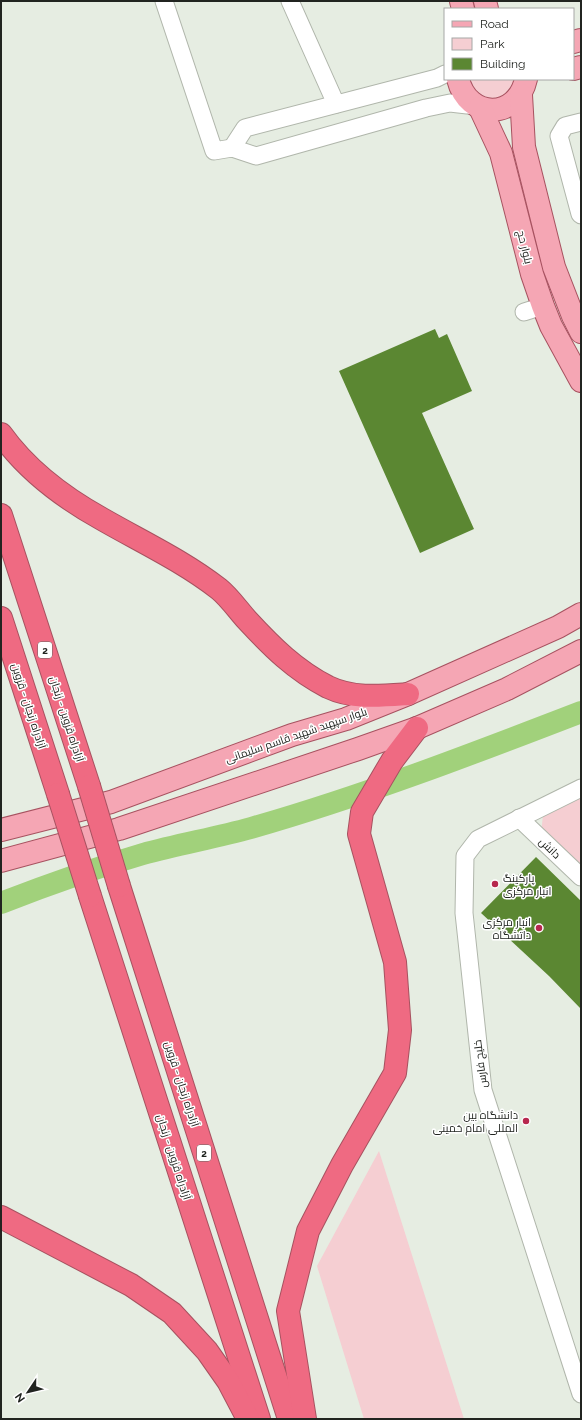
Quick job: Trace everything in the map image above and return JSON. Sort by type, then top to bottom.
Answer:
[{"type":"highway","points":[[1,434],[11,448],[28,466],[64,494],[101,518],[190,567],[220,590],[274,650],[306,674],[330,688],[349,694],[374,697],[408,694]]},
{"type":"highway","name":"آزادراه قزوین - زنجان","points":[[1,515],[89,786],[119,886]]},
{"type":"highway","name":"آزادراه زنجان - قزوین","points":[[1,618],[90,896]]},
{"type":"highway","points":[[306,1419],[288,1311],[308,1231],[342,1165],[395,1073],[400,1030],[395,962],[359,834],[362,812],[392,761],[417,728]]},
{"type":"highway","name":"آزادراه زنجان - قزوین","points":[[119,886],[289,1419]]},
{"type":"highway","name":"آزادراه قزوین - زنجان","points":[[90,896],[259,1419]]},
{"type":"highway","points":[[1,1217],[131,1285],[172,1313],[207,1351],[228,1382],[248,1419]]},
{"type":"main road","name":"بلوار حج","points":[[458,80],[460,89],[467,99],[478,107],[501,153],[532,274],[534,309],[551,326],[581,381]]},
{"type":"main road","points":[[478,107],[492,110],[503,108],[513,103],[523,89],[540,80]]},
{"type":"main road","points":[[523,89],[524,147],[554,267],[573,316],[581,332]]},
{"type":"main road","name":"بلوار سپهبد شهید قاسم سلیمانی","points":[[1,830],[111,802],[292,735],[346,719],[408,694],[558,627],[581,614]]},
{"type":"main road","points":[[1,861],[119,830],[417,728],[507,689],[581,651]]},
{"type":"street","points":[[164,1],[214,151],[232,148],[256,156],[426,108],[450,103],[478,107]]},
{"type":"street","points":[[290,1],[336,104]]},
{"type":"street","points":[[232,148],[245,128],[437,78],[444,74]]},
{"type":"street","points":[[581,122],[565,126],[559,136],[581,215]]},
{"type":"street","name":"خلیج فارس","points":[[581,788],[478,839],[465,856],[464,913],[483,1090],[578,1369],[581,1394]]},
{"type":"street","name":"دانش","points":[[520,818],[581,877]]},
{"type":"green space","points":[[463,80],[521,80],[520,87],[488,106]]},
{"type":"green space","points":[[581,796],[581,873],[541,834],[543,815]]},
{"type":"green space","points":[[379,1151],[464,1419],[364,1419],[317,1266]]},
{"type":"building","points":[[435,329],[439,338],[447,334],[472,391],[422,413],[474,529],[420,553],[339,371]]},
{"type":"building","name":"انبار مرکزی داتشگاه","points":[[536,857],[581,901],[581,1009],[549,976],[481,913]]},
{"type":"waterway","points":[[1,903],[125,859],[156,850],[224,835],[293,816],[458,759],[581,712]]},
{"type":"place","name":"پارکینگ انبار مرکزی","points":[[495,884]]},
{"type":"place","name":"انبار مرکزی داتشگاه","points":[[539,928]]},
{"type":"place","name":"دانشگاه بین المللی امام خمینی","points":[[526,1121]]}]
